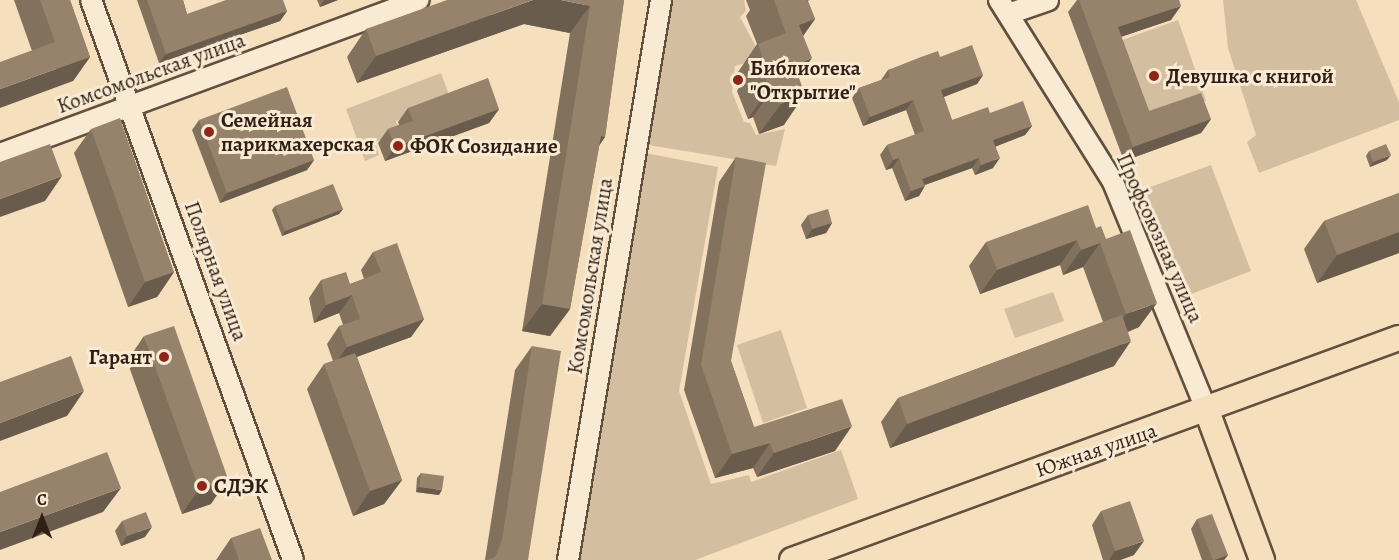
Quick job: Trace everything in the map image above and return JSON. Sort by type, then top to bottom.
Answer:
[{"type":"main road","name":"Южная улица","points":[[792,560],[1207,411],[1399,338]]},
{"type":"main road","points":[[1207,411],[1262,560]]},
{"type":"street","name":"Полярная улица","points":[[91,0],[293,560]]},
{"type":"street","name":"Комсомольская улица","points":[[0,154],[419,0]]},
{"type":"street","name":"Комсомольская улица","points":[[568,560],[661,0]]},
{"type":"street","points":[[1007,6],[1048,0]]},
{"type":"street","name":"Профсоюзная улица","points":[[1007,6],[1113,182],[1207,411]]},
{"type":"shaded area","points":[[667,0],[744,0],[746,11],[740,17],[762,58],[735,66],[732,92],[744,122],[750,123],[756,135],[785,129],[776,166],[642,144]]},
{"type":"shaded area","points":[[1223,0],[1356,0],[1399,102],[1399,120],[1259,173],[1247,142],[1256,135],[1228,48]]},
{"type":"shaded area","points":[[1178,20],[1206,101],[1151,121],[1122,40]]},
{"type":"shaded area","points":[[441,73],[451,100],[396,121],[400,132],[375,142],[379,155],[365,161],[346,109]]},
{"type":"shaded area","points":[[640,152],[718,167],[679,391],[711,484],[749,475],[751,482],[841,450],[858,499],[695,560],[573,560]]},
{"type":"shaded area","points":[[1211,165],[1251,271],[1186,296],[1145,189]]},
{"type":"shaded area","points":[[1053,292],[1064,321],[1015,338],[1004,309]]},
{"type":"shaded area","points":[[781,330],[807,408],[763,423],[737,345]]},
{"type":"building","points":[[40,0],[70,0],[90,57],[0,89],[0,62],[55,42]]},
{"type":"building","points":[[147,0],[183,0],[187,14],[226,0],[283,0],[287,11],[166,54]]},
{"type":"building","points":[[447,0],[533,0],[376,56],[366,29]]},
{"type":"building","points":[[561,0],[624,0],[605,137],[601,136],[570,309],[542,304],[590,6]]},
{"type":"building","points":[[774,0],[807,0],[815,19],[799,25],[812,58],[794,65],[805,94],[781,104],[774,86],[769,88],[758,60],[763,58],[758,44],[786,33]]},
{"type":"building","points":[[1079,0],[1179,0],[1181,6],[1118,27],[1149,111],[1201,93],[1211,119],[1133,147]]},
{"type":"building","points":[[972,45],[983,75],[941,90],[952,120],[988,107],[990,113],[1023,101],[1032,126],[993,140],[1000,158],[981,165],[979,158],[922,179],[925,186],[911,191],[899,158],[893,160],[887,145],[924,131],[913,100],[870,117],[859,88],[890,77],[888,70],[921,57],[938,51],[940,57]]},
{"type":"building","points":[[488,78],[499,109],[395,147],[388,129],[413,121],[408,108]]},
{"type":"building","points":[[287,87],[314,160],[227,193],[199,120]]},
{"type":"building","points":[[120,118],[174,272],[145,282],[91,129]]},
{"type":"building","points":[[50,144],[62,176],[0,199],[0,162]]},
{"type":"building","points":[[1386,144],[1391,155],[1373,162],[1369,151]]},
{"type":"building","points":[[736,157],[766,163],[731,361],[754,427],[842,399],[852,426],[774,453],[770,443],[732,454],[701,365]]},
{"type":"building","points":[[333,184],[343,209],[285,231],[275,206]]},
{"type":"building","points":[[1399,193],[1399,232],[1337,255],[1324,221]]},
{"type":"building","points":[[1088,205],[1096,228],[1101,226],[1106,239],[1130,230],[1157,303],[1126,314],[1100,243],[1081,250],[1077,240],[997,270],[986,242]]},
{"type":"building","points":[[828,209],[832,223],[812,229],[808,215]]},
{"type":"building","points":[[397,243],[424,319],[347,347],[339,326],[360,319],[352,295],[326,305],[321,280],[346,272],[350,284],[381,272],[373,252]]},
{"type":"building","points":[[1122,315],[1131,341],[907,424],[898,398]]},
{"type":"building","points":[[174,326],[228,479],[199,489],[144,336]]},
{"type":"building","points":[[532,346],[561,351],[528,560],[487,560],[495,557],[502,540]]},
{"type":"building","points":[[355,353],[402,480],[370,491],[324,364]]},
{"type":"building","points":[[71,356],[84,391],[0,423],[0,382]]},
{"type":"building","points":[[107,452],[121,488],[0,532],[0,492]]},
{"type":"building","points":[[421,473],[444,476],[442,490],[419,487]]},
{"type":"building","points":[[1130,501],[1144,541],[1115,551],[1101,511]]},
{"type":"building","points":[[146,512],[152,527],[127,536],[122,521]]},
{"type":"building","points":[[1212,514],[1228,555],[1214,560],[1197,519]]},
{"type":"building","points":[[260,528],[272,560],[239,560],[231,538]]},
{"type":"place","name":"Девушка с книгой","points":[[1154,76]]},
{"type":"place","name":"Библиотека \"Открытие\"","points":[[738,80]]},
{"type":"place","name":"Семейная парикмахерская","points":[[209,132]]},
{"type":"place","name":"ФОК Созидание","points":[[398,146]]},
{"type":"place","name":"Гарант","points":[[164,357]]},
{"type":"place","name":"СДЭК","points":[[202,486]]}]
